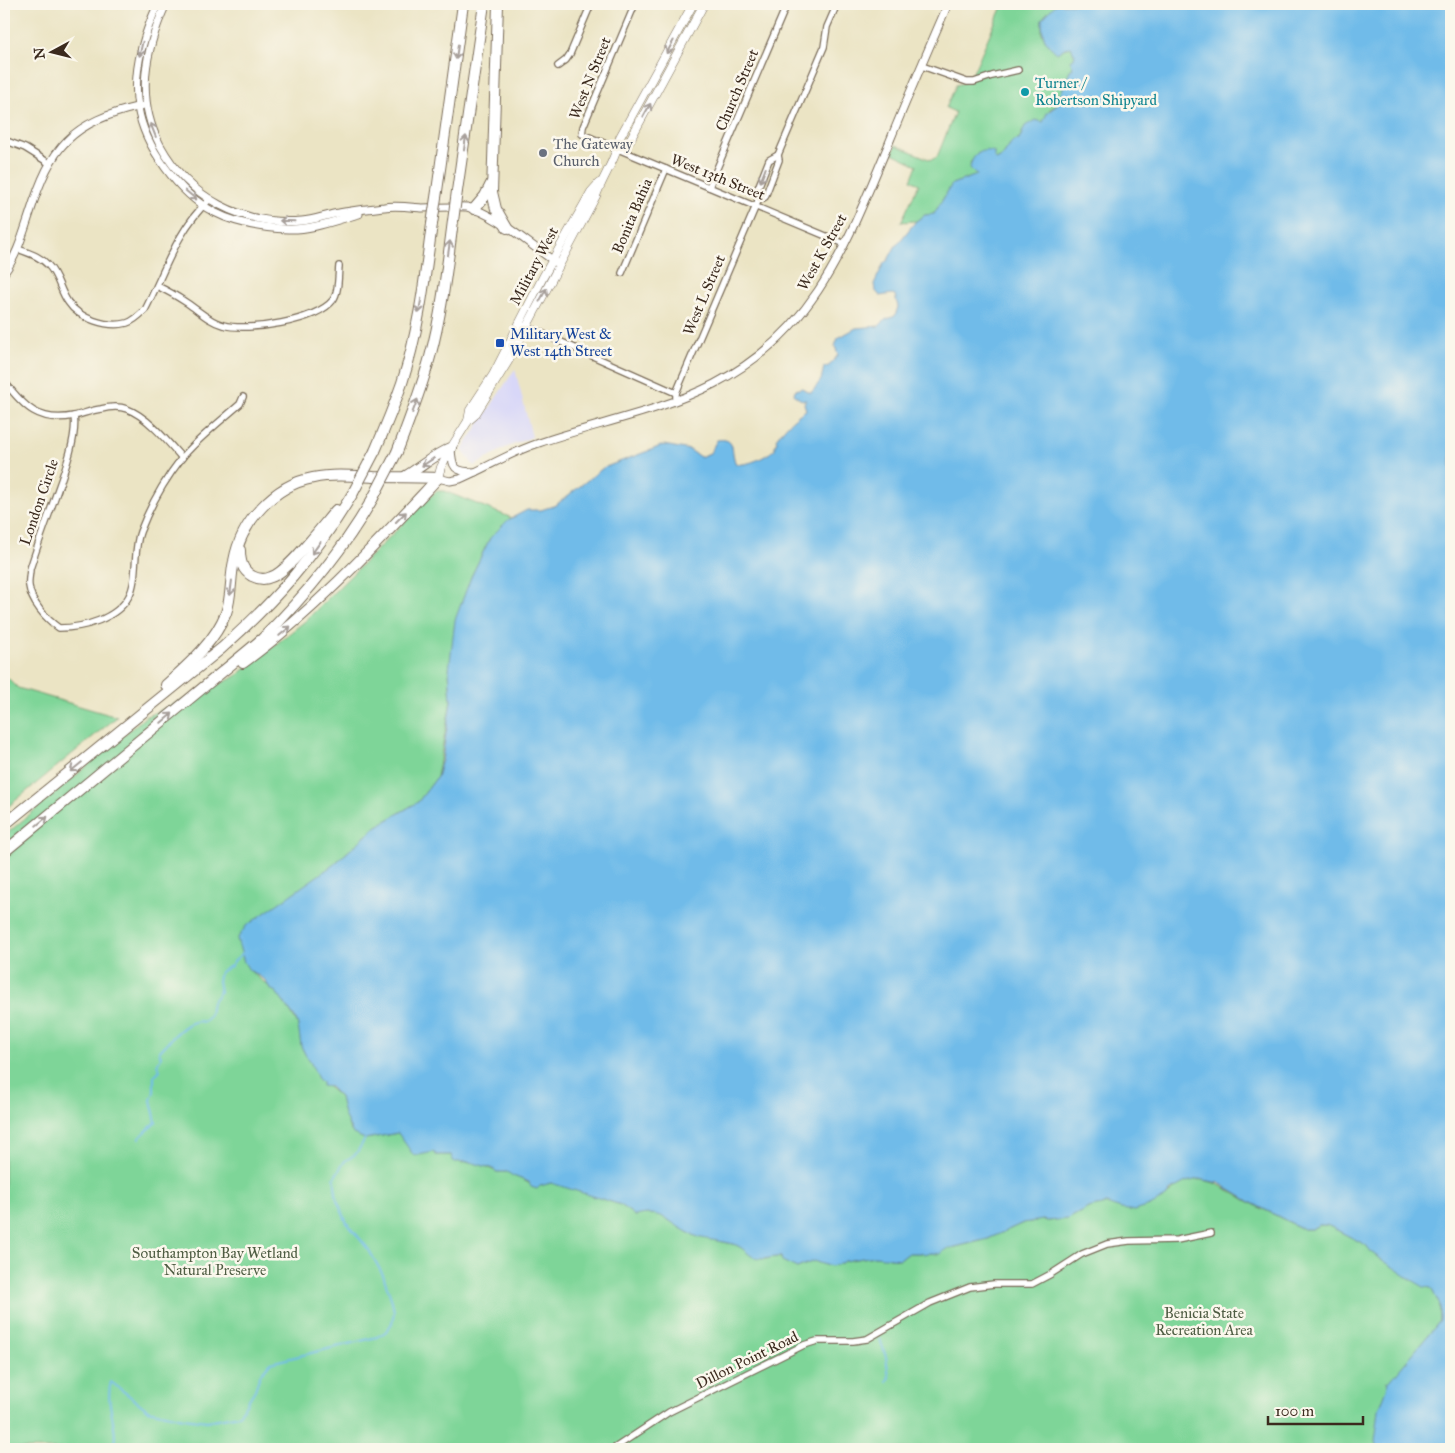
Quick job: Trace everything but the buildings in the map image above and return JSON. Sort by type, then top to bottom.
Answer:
[{"type":"highway","points":[[4,825],[222,648],[275,598],[319,546],[353,493],[375,451],[391,414],[411,351],[423,291],[463,4]]},
{"type":"highway","points":[[4,852],[262,639],[324,573],[373,498],[397,452],[416,403],[439,318],[484,4]]},
{"type":"highway","points":[[498,4],[492,183],[493,201],[507,228]]},
{"type":"highway","points":[[474,209],[485,196],[492,183]]},
{"type":"highway","points":[[404,477],[422,467],[441,452],[451,448]]},
{"type":"highway","points":[[113,736],[124,721],[190,663],[218,630],[226,612],[230,595],[237,548],[257,512],[266,502],[291,485],[312,478],[338,475],[438,478]]},
{"type":"highway","points":[[202,689],[236,669],[288,629],[332,588],[438,478]]},
{"type":"highway","points":[[240,541],[240,559],[247,573],[255,578],[273,577],[298,554],[353,493]]},
{"type":"main road","name":"Military West","points":[[619,149],[620,137],[693,4]]},
{"type":"main road","name":"Military West","points":[[438,478],[441,467],[451,448],[498,379],[527,327],[556,262],[591,192],[602,180],[619,149],[630,140],[704,4]]},
{"type":"main road","name":"Military West","points":[[468,421],[470,410],[493,376],[519,323],[556,262]]},
{"type":"street","points":[[158,4],[140,51],[137,72],[138,107],[150,142],[159,158],[183,189],[206,203]]},
{"type":"street","points":[[166,4],[148,53],[146,105],[156,138],[165,153],[214,212],[236,221],[256,226],[288,229],[305,228],[387,206],[424,208],[446,206],[474,209],[507,228],[556,262]]},
{"type":"street","points":[[558,66],[570,54],[590,4]]},
{"type":"street","name":"West N Street","points":[[582,134],[583,127],[635,4]]},
{"type":"street","name":"Church Street","points":[[709,187],[787,4]]},
{"type":"street","name":"West L Street","points":[[757,203],[766,197],[779,160],[778,156],[824,47],[827,27],[836,4]]},
{"type":"street","name":"West K Street","points":[[438,478],[453,481],[478,472],[533,445],[713,384],[763,352],[810,303],[831,271],[854,227],[948,4]]},
{"type":"street","points":[[922,66],[967,82],[974,82],[1018,70]]},
{"type":"street","points":[[4,273],[18,249],[35,197],[49,163],[62,145],[76,132],[101,117],[146,105]]},
{"type":"street","name":"West 13th Street","points":[[582,134],[709,187],[757,203],[845,244]]},
{"type":"street","points":[[4,140],[25,148],[49,163]]},
{"type":"street","name":"West L Street","points":[[676,396],[757,203],[756,193],[769,160],[778,156]]},
{"type":"street","name":"Bonita Bahia","points":[[622,272],[666,169]]},
{"type":"street","points":[[18,249],[36,256],[48,264],[55,274],[67,302],[72,308],[94,320],[119,324],[132,320],[145,310],[158,286],[175,244],[197,211],[206,203]]},
{"type":"street","points":[[158,286],[215,322],[233,327],[249,328],[310,315],[327,306],[335,298],[339,266]]},
{"type":"street","points":[[519,323],[666,388],[676,396]]},
{"type":"street","points":[[4,381],[16,396],[34,412],[50,418],[74,416],[96,409],[126,408],[136,413],[182,458]]},
{"type":"street","name":"London Circle","points":[[74,416],[75,424],[64,471],[30,569],[29,586],[34,600],[51,622],[59,628],[78,627],[98,621],[118,610],[130,596],[139,534],[156,496],[182,458],[240,404],[243,397]]},
{"type":"street","points":[[451,448],[454,467],[462,472],[478,472]]},
{"type":"street","name":"Dillon Point Road","points":[[613,1449],[669,1412],[804,1345],[817,1341],[867,1339],[930,1303],[970,1287],[994,1284],[1032,1284],[1082,1254],[1107,1244],[1129,1241],[1177,1240],[1211,1233]]},
{"type":"shaded area","points":[[515,369],[532,437],[505,448],[474,466],[462,450]]},
{"type":"green space","points":[[1003,4],[1056,4],[1042,19],[1042,33],[1046,41],[1063,49],[1071,47],[1075,55],[1074,59],[1070,60],[1074,68],[1070,70],[1056,106],[1050,109],[1043,122],[1022,132],[1019,140],[1013,141],[1002,157],[996,160],[994,157],[978,153],[970,163],[978,175],[952,184],[934,214],[925,215],[916,221],[901,222],[919,184],[911,180],[917,165],[892,153],[896,145],[931,160],[937,157],[955,112],[946,108],[956,85],[967,82],[971,77]]},
{"type":"green space","points":[[436,491],[444,491],[512,518],[490,538],[471,577],[449,670],[451,701],[437,777],[418,802],[377,826],[333,865],[249,970],[276,992],[287,1006],[298,1025],[303,1050],[322,1082],[340,1097],[350,1130],[365,1139],[398,1133],[434,1152],[436,1155],[451,1155],[462,1163],[470,1162],[483,1165],[497,1172],[507,1172],[537,1189],[541,1185],[551,1183],[564,1186],[621,1205],[635,1216],[660,1214],[692,1235],[737,1245],[747,1250],[749,1254],[766,1259],[782,1258],[797,1268],[814,1261],[833,1266],[844,1261],[875,1256],[900,1259],[908,1253],[937,1254],[947,1249],[988,1239],[1023,1223],[1068,1219],[1088,1208],[1106,1203],[1166,1197],[1187,1181],[1208,1181],[1303,1229],[1327,1225],[1366,1245],[1372,1252],[1431,1288],[1440,1305],[1440,1321],[1404,1365],[1396,1449],[4,1449],[4,836],[145,717],[235,677],[305,621]]},
{"type":"green space","points":[[4,674],[18,688],[117,717],[4,810]]},
{"type":"water","points":[[1056,4],[1451,4],[1451,1449],[1377,1449],[1375,1441],[1379,1410],[1389,1383],[1387,1381],[1389,1382],[1440,1321],[1440,1305],[1431,1288],[1424,1287],[1412,1280],[1372,1253],[1366,1245],[1327,1225],[1303,1229],[1252,1203],[1219,1183],[1199,1179],[1186,1182],[1171,1190],[1166,1197],[1150,1206],[1135,1211],[1106,1204],[1088,1208],[1068,1219],[1023,1223],[988,1239],[947,1249],[940,1254],[908,1253],[900,1259],[875,1256],[844,1261],[833,1266],[814,1261],[797,1268],[782,1261],[781,1257],[755,1258],[736,1245],[696,1236],[665,1218],[653,1214],[635,1216],[621,1205],[551,1183],[540,1186],[537,1189],[531,1187],[529,1182],[507,1172],[497,1172],[491,1168],[470,1162],[454,1162],[451,1155],[436,1155],[434,1152],[414,1156],[398,1133],[365,1139],[353,1134],[344,1115],[340,1097],[330,1087],[322,1086],[322,1082],[319,1081],[301,1046],[295,1018],[276,992],[270,989],[265,980],[249,970],[244,962],[237,939],[246,926],[333,865],[377,826],[418,802],[437,777],[442,759],[451,701],[449,670],[455,620],[471,577],[490,538],[508,520],[527,510],[541,510],[556,505],[603,468],[664,445],[690,450],[700,457],[710,453],[717,440],[723,440],[728,441],[732,446],[736,464],[746,464],[762,458],[775,449],[776,439],[786,426],[806,410],[804,403],[806,400],[797,397],[794,394],[795,390],[802,388],[812,392],[821,380],[824,367],[829,366],[838,355],[835,346],[838,338],[856,328],[879,326],[885,320],[895,316],[898,307],[895,295],[880,296],[875,290],[874,284],[884,263],[888,260],[895,247],[916,221],[925,215],[934,214],[952,184],[977,175],[970,168],[975,156],[981,152],[990,151],[994,152],[996,160],[1002,157],[1013,141],[1019,140],[1025,126],[1035,120],[1043,122],[1047,113],[1056,106],[1070,70],[1073,68],[1070,60],[1075,55],[1071,47],[1057,53],[1045,38],[1042,19]]},
{"type":"waterway","points":[[139,1138],[156,1122],[151,1100],[154,1092],[154,1076],[160,1070],[157,1065],[161,1057],[159,1052],[185,1026],[198,1021],[204,1022],[210,1015],[212,1002],[220,992],[218,981],[220,972],[231,966],[242,954]]},
{"type":"waterway","points":[[113,1449],[115,1433],[109,1399],[111,1382],[148,1410],[207,1421],[239,1415],[255,1390],[260,1375],[270,1363],[377,1337],[387,1331],[392,1323],[394,1312],[383,1275],[369,1250],[347,1223],[337,1200],[334,1178],[345,1161],[356,1154],[365,1139]]},
{"type":"waterway","points":[[880,1339],[886,1357],[889,1377],[887,1381]]},
{"type":"place","name":"Turner / Robertson Shipyard","points":[[1025,92]]},
{"type":"place","name":"The Gateway Church","points":[[543,153]]},
{"type":"place","name":"Military West & West 14th Street","points":[[500,343]]},
{"type":"park label","name":"Southampton Bay Wetland Natural Preserve","points":[[215,1262]]},
{"type":"park label","name":"Benicia State Recreation Area","points":[[1204,1322]]}]
